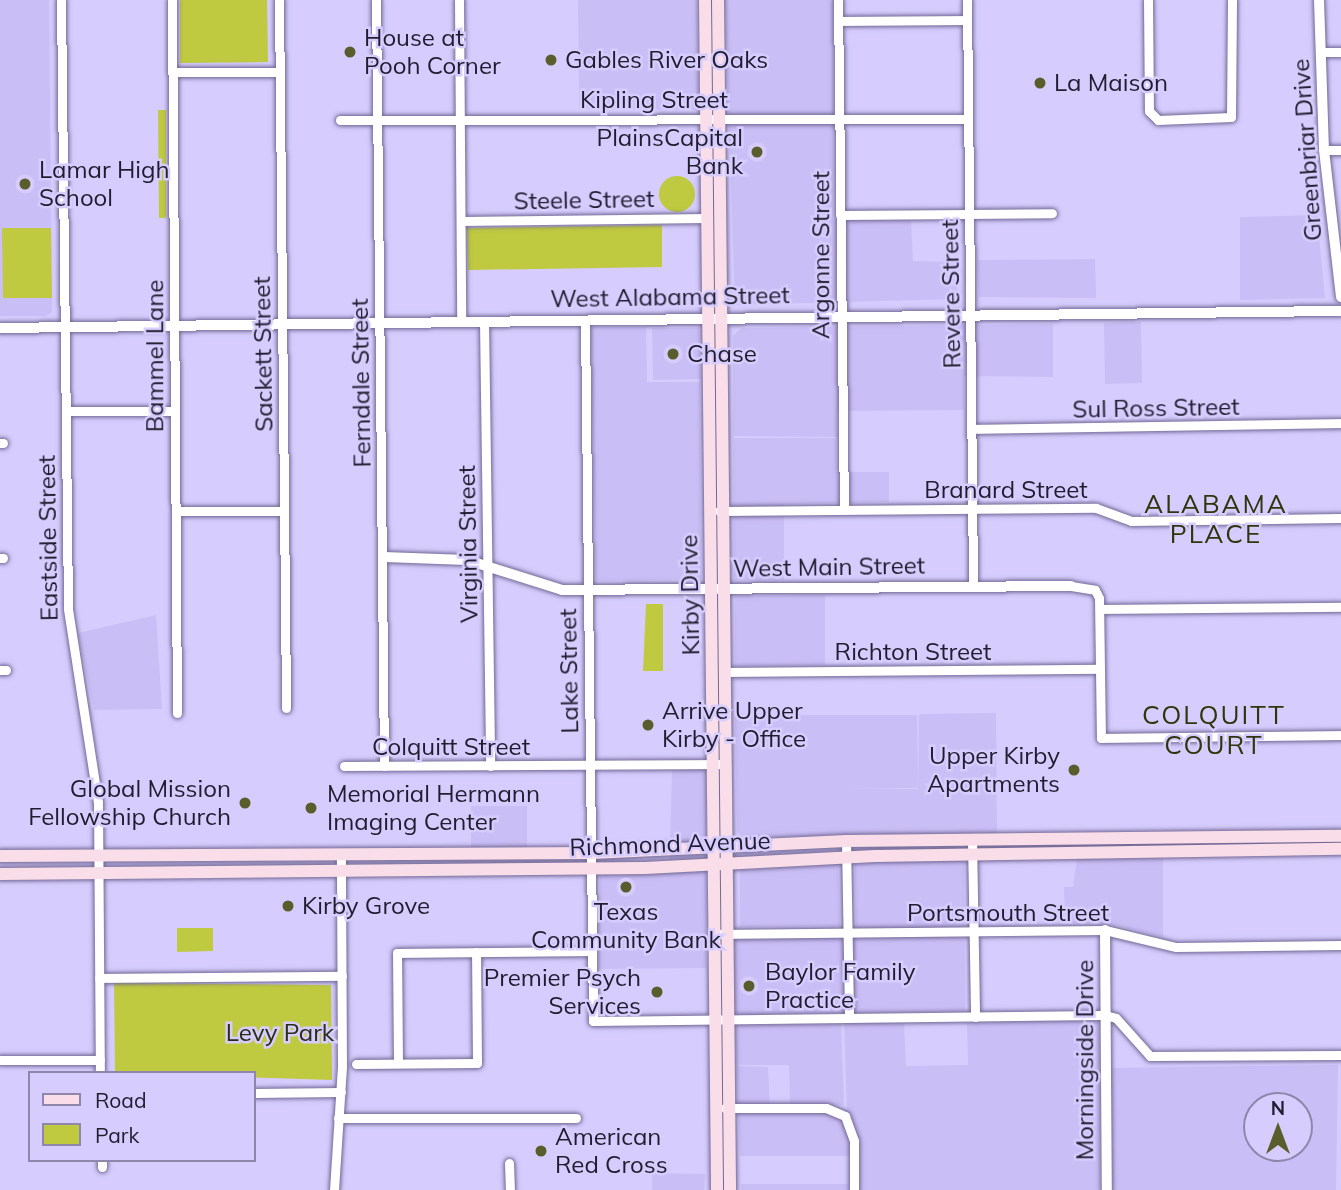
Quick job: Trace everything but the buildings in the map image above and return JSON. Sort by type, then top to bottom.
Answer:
[{"type":"main road","name":"Kirby Drive","points":[[705,0],[721,238],[715,318]]},
{"type":"main road","name":"Kirby Drive","points":[[718,0],[708,218],[715,318],[716,430],[710,511],[711,589],[720,764],[720,846],[714,864],[721,934],[723,1108],[718,1190]]},
{"type":"main road","points":[[708,218],[721,238]]},
{"type":"main road","name":"Kirby Drive","points":[[716,430],[724,511],[726,672],[720,764]]},
{"type":"main road","name":"Richmond Avenue","points":[[0,856],[592,853],[846,841],[972,839],[1100,844],[1214,843],[1341,836]]},
{"type":"main road","name":"Richmond Avenue","points":[[1214,843],[1341,849]]},
{"type":"main road","name":"Richmond Avenue","points":[[0,874],[591,869],[846,856],[972,853],[1100,844]]},
{"type":"main road","name":"Kirby Drive","points":[[720,846],[727,863],[721,934]]},
{"type":"main road","points":[[465,852],[465,869]]},
{"type":"main road","points":[[219,853],[219,872]]},
{"type":"main road","name":"Kirby Drive","points":[[723,1108],[730,1190]]},
{"type":"street","name":"Eastside Street","points":[[61,0],[69,640],[97,802],[100,1071]]},
{"type":"street","name":"Bammel Lane","points":[[172,0],[177,713]]},
{"type":"street","name":"Sackett Street","points":[[279,0],[286,708]]},
{"type":"street","name":"Ferndale Street","points":[[376,0],[384,557],[384,766]]},
{"type":"street","points":[[459,0],[461,321]]},
{"type":"street","name":"Argonne Street","points":[[838,0],[844,510]]},
{"type":"street","name":"Revere Street","points":[[967,0],[973,587]]},
{"type":"street","points":[[1148,0],[1150,116],[1231,117],[1232,0]]},
{"type":"street","name":"Greenbriar Drive","points":[[1319,0],[1324,150],[1341,297]]},
{"type":"street","points":[[839,21],[967,20]]},
{"type":"street","points":[[1320,52],[1341,52]]},
{"type":"street","points":[[172,72],[280,72]]},
{"type":"street","name":"Kipling Street","points":[[340,120],[968,119]]},
{"type":"street","points":[[1324,150],[1341,150]]},
{"type":"street","points":[[840,215],[1052,212]]},
{"type":"street","name":"Steele Street","points":[[461,221],[708,218]]},
{"type":"street","name":"West Alabama Street","points":[[0,328],[970,313],[1341,311]]},
{"type":"street","name":"Lake Street","points":[[585,320],[593,1021],[722,1020]]},
{"type":"street","name":"Virginia Street","points":[[484,321],[490,766]]},
{"type":"street","points":[[66,411],[175,411]]},
{"type":"street","name":"Sul Ross Street","points":[[971,429],[1341,423]]},
{"type":"street","name":"Branard Street","points":[[710,511],[1096,508],[1131,521],[1341,517]]},
{"type":"street","points":[[176,512],[284,511]]},
{"type":"street","name":"West Main Street","points":[[384,557],[488,566],[545,587],[588,590],[1071,586]]},
{"type":"street","points":[[1071,586],[1095,590],[1101,609],[1101,738],[1341,735]]},
{"type":"street","points":[[1101,609],[1341,607]]},
{"type":"street","name":"Richton Street","points":[[726,672],[1100,669]]},
{"type":"street","name":"Colquitt Street","points":[[344,766],[720,764]]},
{"type":"street","points":[[972,839],[975,1017]]},
{"type":"street","points":[[846,841],[849,1018]]},
{"type":"street","points":[[334,1190],[341,1091],[341,853]]},
{"type":"street","name":"Portsmouth Street","points":[[721,934],[1105,930],[1175,947],[1341,945]]},
{"type":"street","name":"Morningside Drive","points":[[1105,930],[1107,1190]]},
{"type":"street","points":[[398,1063],[397,953],[592,951]]},
{"type":"street","points":[[356,1064],[477,1063],[476,952]]},
{"type":"street","points":[[99,978],[342,976]]},
{"type":"street","points":[[722,1020],[1105,1015],[1116,1018],[1150,1056],[1341,1055]]},
{"type":"street","points":[[0,1060],[100,1060]]},
{"type":"street","points":[[256,1093],[341,1091]]},
{"type":"street","points":[[723,1108],[825,1108],[840,1114],[854,1141],[855,1190]]},
{"type":"street","points":[[338,1118],[576,1118]]},
{"type":"street","points":[[509,1163],[510,1190]]},
{"type":"shaded area","name":"Lamar High School","points":[[0,0],[49,0],[52,312],[46,316],[0,316]]},
{"type":"shaded area","points":[[578,0],[697,0],[698,110],[579,108]]},
{"type":"shaded area","points":[[725,0],[833,0],[833,220],[911,219],[913,261],[958,262],[957,299],[735,305]]},
{"type":"shaded area","points":[[1317,215],[1325,298],[1240,300],[1240,217]]},
{"type":"shaded area","points":[[1095,259],[1096,298],[979,297],[977,260]]},
{"type":"shaded area","points":[[1141,322],[1142,383],[1105,384],[1104,323]]},
{"type":"shaded area","points":[[1053,324],[1053,377],[964,376],[964,410],[837,411],[837,437],[733,436],[733,336],[741,328]]},
{"type":"shaded area","points":[[591,327],[646,327],[647,382],[700,382],[701,579],[596,581]]},
{"type":"shaded area","points":[[652,328],[699,328],[701,379],[653,380]]},
{"type":"shaded area","points":[[733,438],[836,438],[836,472],[889,472],[889,502],[784,504],[784,580],[734,580]]},
{"type":"shaded area","points":[[825,595],[825,665],[735,666],[735,596]]},
{"type":"shaded area","points":[[156,615],[162,709],[94,710],[78,633]]},
{"type":"shaded area","points":[[996,713],[997,834],[744,837],[737,832],[735,715],[917,715],[918,788],[841,789],[918,789],[919,714]]},
{"type":"shaded area","points":[[706,769],[706,968],[599,969],[600,876],[669,874],[672,770]]},
{"type":"shaded area","points":[[471,806],[527,806],[527,847],[471,847]]},
{"type":"shaded area","points":[[964,857],[965,1011],[733,1015],[733,938],[856,935],[855,864]]},
{"type":"shaded area","points":[[1163,857],[1163,937],[1108,923],[1065,923],[1064,887],[1073,887],[1077,858]]},
{"type":"shaded area","points":[[838,864],[840,926],[740,927],[740,870]]},
{"type":"shaded area","points":[[1099,1020],[1100,1190],[859,1190],[858,1156],[740,1156],[737,1066],[768,1067],[770,1111],[847,1110],[844,1023],[904,1022],[906,1066],[968,1065],[967,1023]]},
{"type":"shaded area","points":[[841,1024],[844,1105],[790,1105],[789,1065],[737,1065],[735,1025]]},
{"type":"shaded area","points":[[1338,1065],[1336,1190],[1110,1190],[1109,1068]]},
{"type":"shaded area","points":[[652,1173],[705,1174],[704,1190],[652,1190]]},
{"type":"shaded area","points":[[741,1184],[849,1184],[849,1190],[741,1190]]},
{"type":"green space","points":[[180,0],[267,0],[268,62],[180,63]]},
{"type":"green space","points":[[158,110],[166,110],[166,218],[159,218]]},
{"type":"green space","points":[[677,176],[690,181],[695,194],[690,207],[677,212],[664,207],[659,194],[664,181]]},
{"type":"green space","points":[[662,225],[662,267],[468,270],[467,228]]},
{"type":"green space","points":[[2,228],[51,228],[52,298],[3,298]]},
{"type":"green space","points":[[646,604],[663,604],[663,671],[643,671]]},
{"type":"green space","points":[[177,928],[213,928],[213,951],[177,952]]},
{"type":"green space","name":"Levy Park","points":[[114,983],[331,985],[332,1080],[256,1078],[256,1071],[115,1071]]},
{"type":"place","name":"House at Pooh Corner","points":[[350,52]]},
{"type":"place","name":"Gables River Oaks","points":[[551,60]]},
{"type":"place","name":"La Maison","points":[[1040,83]]},
{"type":"place","name":"PlainsCapital Bank","points":[[757,152]]},
{"type":"place","name":"Lamar High School","points":[[25,184]]},
{"type":"place","name":"Chase","points":[[673,354]]},
{"type":"place","name":"Arrive Upper Kirby - Office","points":[[648,725]]},
{"type":"place","name":"Upper Kirby Apartments","points":[[1074,770]]},
{"type":"place","name":"Global Mission Fellowship Church","points":[[245,803]]},
{"type":"place","name":"Memorial Hermann Imaging Center","points":[[311,808]]},
{"type":"place","name":"Texas Community Bank","points":[[626,887]]},
{"type":"place","name":"Kirby Grove","points":[[288,906]]},
{"type":"place","name":"Baylor Family Practice","points":[[749,986]]},
{"type":"place","name":"Premier Psych Services","points":[[657,992]]},
{"type":"place","name":"American Red Cross","points":[[541,1151]]},
{"type":"district","name":"ALABAMA PLACE","points":[[1216,519]]},
{"type":"district","name":"COLQUITT COURT","points":[[1214,730]]}]
